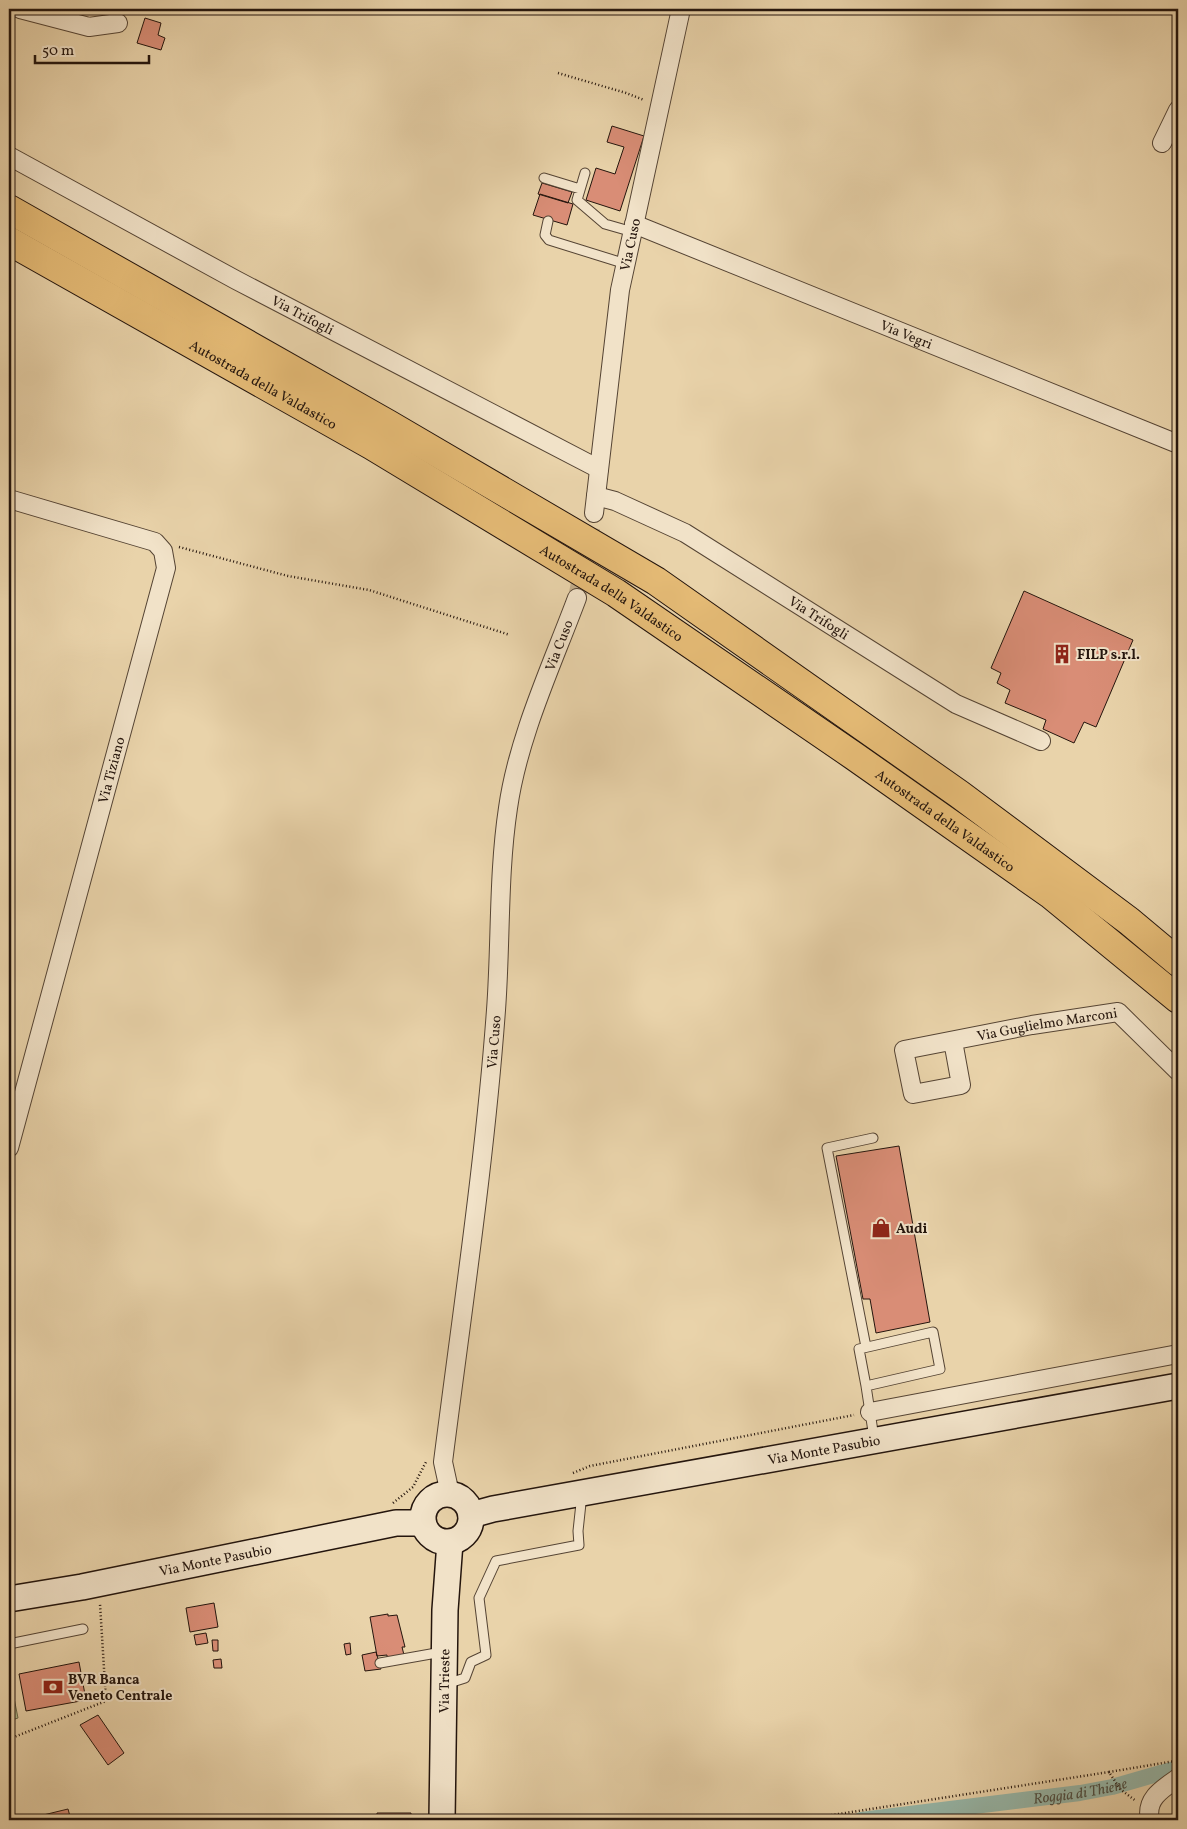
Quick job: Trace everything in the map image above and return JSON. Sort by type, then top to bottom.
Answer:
[{"type":"highway","name":"Autostrada della Valdastico","points":[[9,209],[388,424],[656,581],[952,788],[1178,999]]},
{"type":"highway","name":"Autostrada della Valdastico","points":[[9,240],[371,445],[616,593],[854,756],[1058,885],[1129,921],[1178,962]]},
{"type":"main road","name":"Via Monte Pasubio","points":[[471,1515],[573,1485],[875,1441],[1178,1386]]},
{"type":"main road","points":[[450,1494],[464,1501],[471,1515],[470,1523],[463,1536],[450,1542],[436,1540],[425,1530],[422,1515],[429,1502],[435,1497],[450,1494]]},
{"type":"main road","name":"Via Monte Pasubio","points":[[9,1599],[100,1583],[396,1523],[423,1523]]},
{"type":"main road","name":"Via Trieste","points":[[442,1820],[444,1684],[450,1542]]},
{"type":"street","points":[[20,9],[89,27],[118,23]]},
{"type":"street","name":"Via Cuso","points":[[595,504],[610,366],[626,264],[681,9]]},
{"type":"street","points":[[1162,143],[1178,110]]},
{"type":"street","name":"Via Trifogli","points":[[9,156],[227,275],[598,469]]},
{"type":"street","name":"Via Vegri","points":[[634,228],[1178,444]]},
{"type":"street","points":[[9,499],[136,535],[155,542],[163,551]]},
{"type":"street","name":"Via Trifogli","points":[[595,504],[615,501],[685,533],[956,704],[1041,741]]},
{"type":"street","name":"Via Tiziano","points":[[9,1148],[164,578],[166,559],[163,551]]},
{"type":"street","name":"Via Cuso","points":[[450,1494],[443,1462],[486,1120],[496,1010],[508,807],[519,759],[537,703],[577,598]]},
{"type":"street","name":"Via Guglielmo Marconi","points":[[953,1041],[1032,1025],[1118,1012],[1178,1071]]},
{"type":"street","points":[[870,1412],[1178,1354]]},
{"type":"street","points":[[1149,1815],[1156,1793],[1178,1778]]},
{"type":"lane","points":[[585,173],[577,200],[597,219],[634,228]]},
{"type":"lane","points":[[544,178],[580,189]]},
{"type":"lane","points":[[548,221],[545,235],[549,240],[626,264]]},
{"type":"lane","points":[[866,1347],[827,1148],[872,1138]]},
{"type":"lane","points":[[866,1386],[940,1369],[933,1332],[859,1349],[875,1441]]},
{"type":"lane","points":[[444,1684],[465,1678],[471,1662],[486,1655],[479,1598],[496,1561],[579,1545],[573,1485]]},
{"type":"lane","points":[[9,1644],[83,1629]]},
{"type":"lane","points":[[380,1663],[445,1652]]},
{"type":"path","points":[[558,73],[626,92],[660,107]]},
{"type":"path","points":[[163,551],[182,546],[288,576],[368,590],[510,635]]},
{"type":"path","points":[[573,1485],[590,1466],[870,1412]]},
{"type":"path","points":[[396,1523],[390,1506],[413,1487],[426,1460],[443,1462]]},
{"type":"path","points":[[9,1739],[106,1701],[100,1583]]},
{"type":"path","points":[[800,1820],[1178,1760]]},
{"type":"path","points":[[1109,1772],[1120,1790]]},
{"type":"green space","points":[[9,1673],[18,1718],[9,1721]]},
{"type":"building","points":[[145,18],[161,23],[158,35],[165,38],[161,50],[137,43]]},
{"type":"building","points":[[612,126],[644,136],[620,211],[586,200],[596,168],[615,174],[624,147],[607,142]]},
{"type":"building","points":[[542,183],[572,192],[568,203],[538,194]]},
{"type":"building","points":[[540,194],[573,204],[567,225],[533,215]]},
{"type":"building","name":"FILP s.r.l.","points":[[1024,591],[1133,640],[1096,727],[1084,722],[1074,743],[1043,729],[1046,720],[1005,703],[1010,690],[997,683],[1001,673],[991,668]]},
{"type":"building","name":"Audi","points":[[899,1146],[930,1322],[876,1333],[870,1299],[863,1299],[836,1156]]},
{"type":"building","points":[[214,1603],[218,1627],[190,1632],[186,1608]]},
{"type":"building","points":[[388,1614],[388,1616],[397,1615],[405,1647],[402,1647],[404,1655],[387,1658],[387,1655],[377,1656],[370,1617]]},
{"type":"building","points":[[206,1633],[208,1643],[196,1645],[194,1635]]},
{"type":"building","points":[[212,1640],[218,1640],[218,1651],[213,1651]]},
{"type":"building","points":[[350,1643],[351,1654],[346,1655],[344,1644]]},
{"type":"building","points":[[376,1652],[381,1669],[365,1671],[362,1655]]},
{"type":"building","points":[[221,1659],[222,1668],[214,1668],[213,1660]]},
{"type":"building","points":[[79,1662],[86,1700],[26,1711],[19,1674]]},
{"type":"building","points":[[98,1715],[124,1753],[108,1765],[80,1725]]},
{"type":"building","points":[[68,1809],[71,1820],[36,1820],[35,1817]]},
{"type":"building","points":[[377,1813],[411,1813],[411,1820],[377,1820]]},
{"type":"waterway","name":"Roggia di Thiene","points":[[861,1820],[1080,1793],[1112,1787],[1178,1768]]},
{"type":"tunnel","points":[[577,598],[594,513]]},
{"type":"place","name":"FILP s.r.l.","points":[[1062,654]]},
{"type":"place","name":"Audi","points":[[881,1228]]},
{"type":"place","name":"BVR Banca Veneto Centrale","points":[[53,1687]]}]
